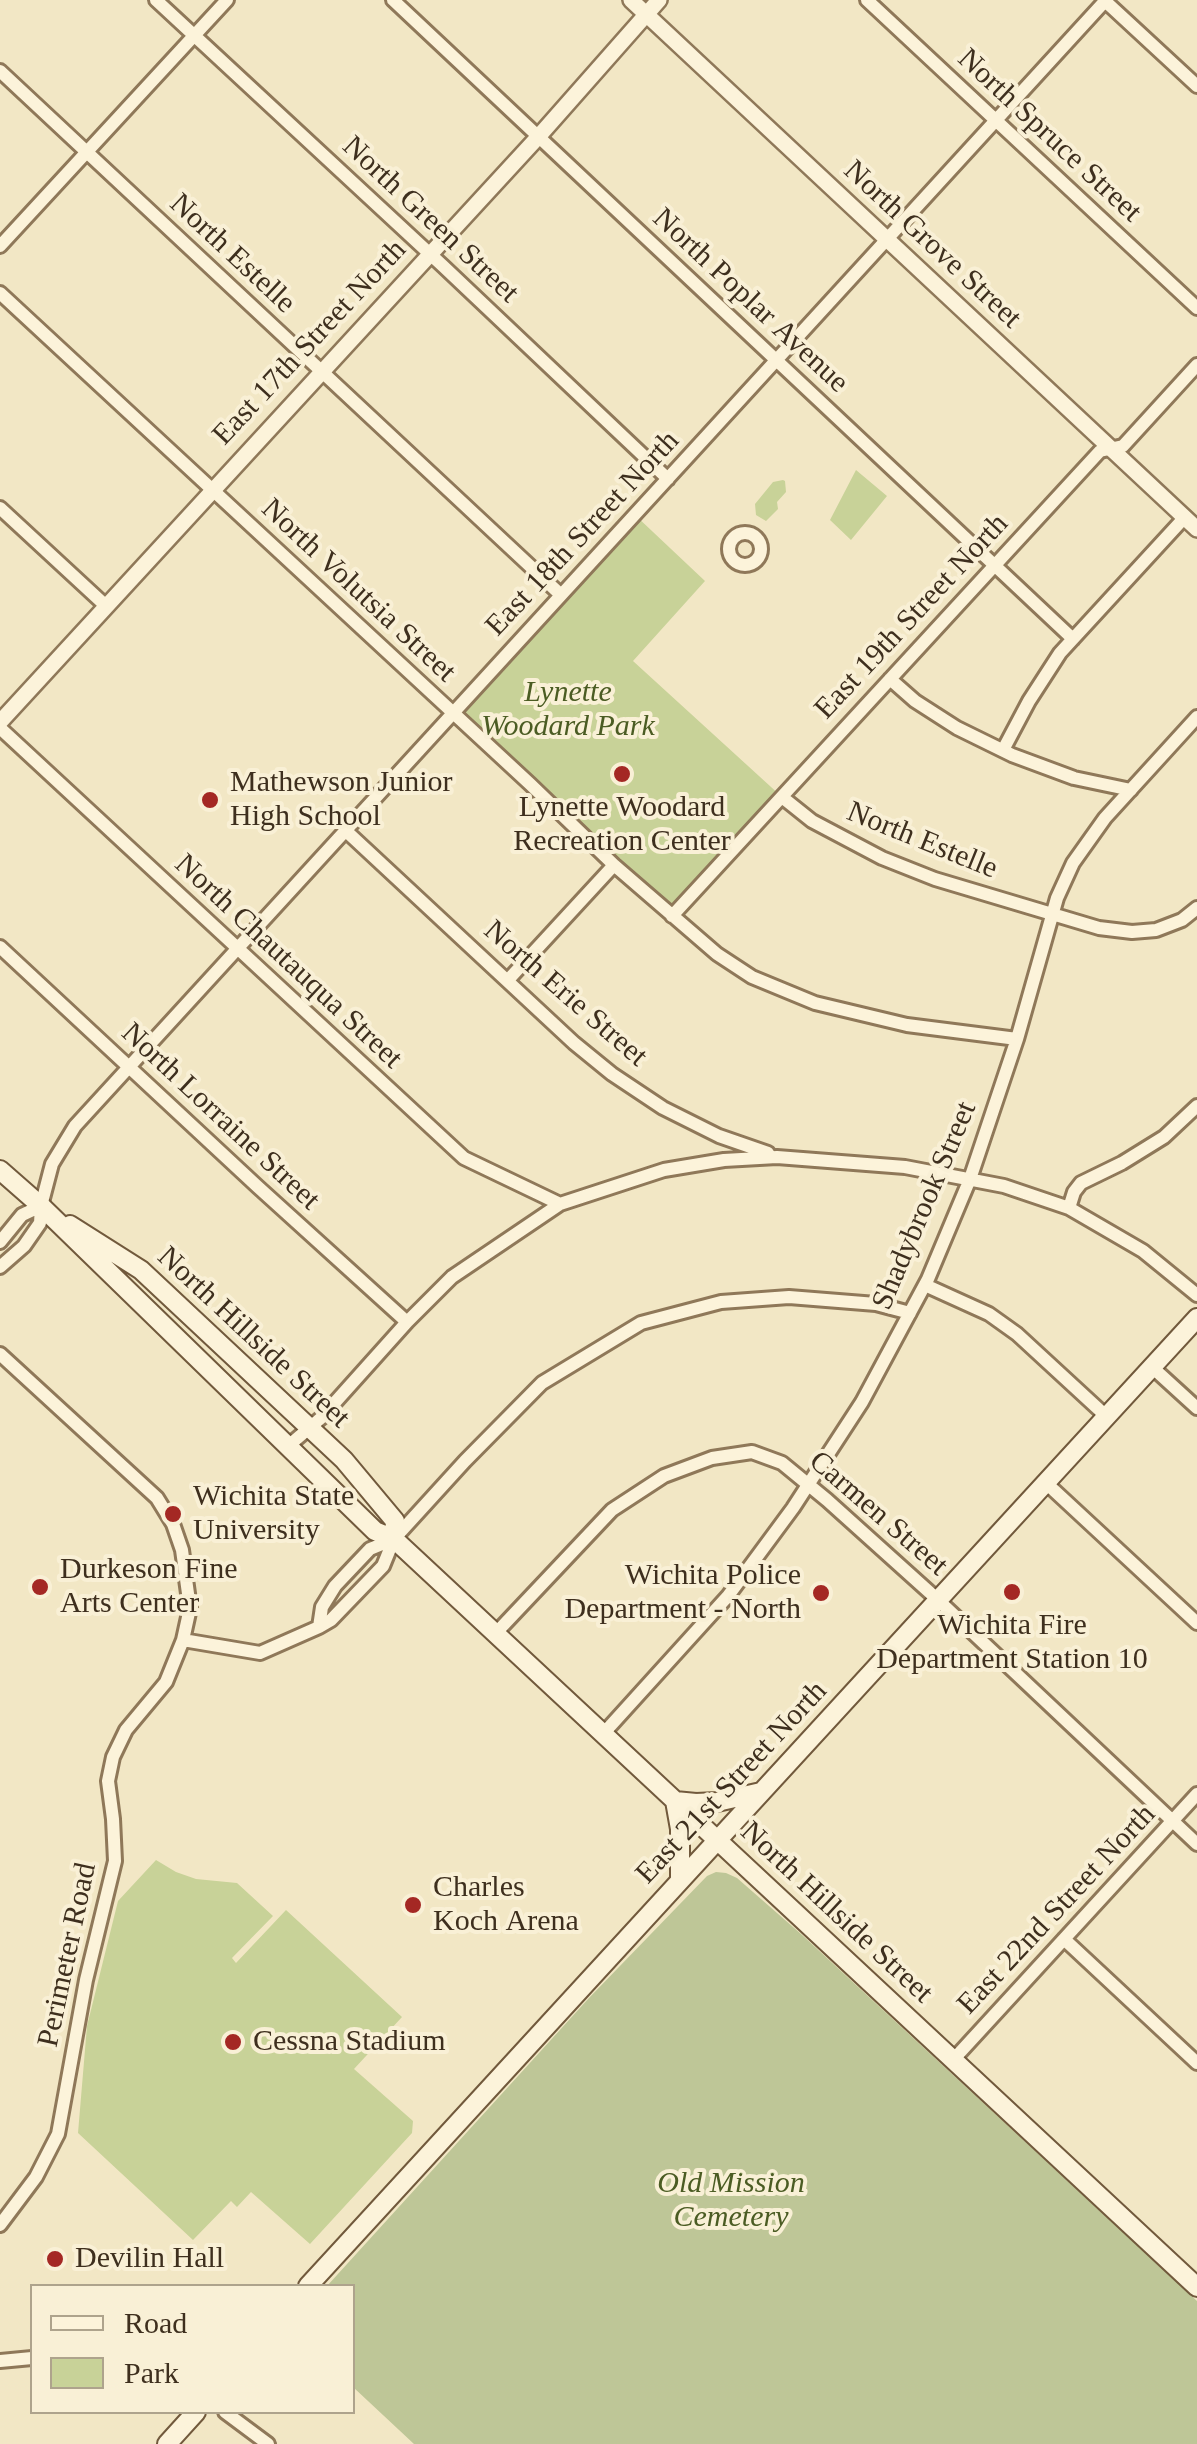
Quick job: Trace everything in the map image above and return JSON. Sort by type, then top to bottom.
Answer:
[{"type":"main road","name":"North Hillside Street","points":[[0,1170],[374,1530],[394,1539],[1194,2279]]},
{"type":"main road","name":"North Hillside Street","points":[[41,1206],[141,1270],[344,1460],[394,1521],[394,1539]]},
{"type":"main road","name":"East 21st Street North","points":[[310,2284],[1197,1318]]},
{"type":"main road","points":[[680,1879],[676,1801],[717,1802],[762,1792]]},
{"type":"main road","points":[[167,2444],[194,2414]]},
{"type":"street","name":"North Green Street","points":[[156,0],[668,479]]},
{"type":"street","points":[[0,246],[227,0]]},
{"type":"street","name":"North Poplar Avenue","points":[[392,0],[1073,639]]},
{"type":"street","name":"North Grove Street","points":[[631,0],[1191,523]]},
{"type":"street","name":"East 17th Street North","points":[[0,725],[658,0]]},
{"type":"street","name":"North Spruce Street","points":[[867,0],[1197,308]]},
{"type":"street","points":[[1104,0],[1197,86]]},
{"type":"street","name":"East 18th Street North","points":[[0,1267],[24,1246],[40,1224],[52,1164],[74,1126],[1104,0]]},
{"type":"street","name":"North Estelle","points":[[0,71],[561,596]]},
{"type":"street","name":"North Volutsia Street","points":[[0,293],[614,865],[717,954],[752,977],[815,1002],[907,1025],[1017,1040]]},
{"type":"street","name":"East 19th Street North","points":[[672,916],[1100,451],[1123,446],[1197,366]]},
{"type":"street","points":[[0,508],[106,606]]},
{"type":"street","points":[[1003,750],[1060,653],[1191,523]]},
{"type":"street","points":[[890,679],[915,702],[1003,750],[1074,778],[1130,790]]},
{"type":"street","name":"Shadybrook Street","points":[[603,1734],[728,1596],[809,1485],[862,1402],[924,1285],[970,1180],[1017,1040],[1056,898],[1073,863],[1104,818],[1197,717]]},
{"type":"street","name":"North Chautauqua Street","points":[[0,725],[464,1158],[560,1204]]},
{"type":"street","name":"North Estelle","points":[[782,797],[812,821],[882,858],[934,879],[1099,928],[1156,930],[1182,920],[1197,908]]},
{"type":"street","name":"North Erie Street","points":[[345,830],[574,1043],[624,1082],[663,1108],[719,1136],[777,1157]]},
{"type":"street","points":[[508,980],[614,865]]},
{"type":"street","name":"North Lorraine Street","points":[[0,947],[407,1322]]},
{"type":"street","points":[[1069,1208],[1082,1182],[1164,1137],[1197,1106]]},
{"type":"street","points":[[287,1447],[321,1418],[452,1277],[560,1204],[664,1170],[724,1160],[777,1157],[905,1167],[1004,1186],[1069,1208],[1142,1250],[1197,1295]]},
{"type":"street","points":[[0,1242],[22,1215],[41,1206]]},
{"type":"street","points":[[924,1285],[1003,1324],[1106,1416]]},
{"type":"street","points":[[182,1640],[260,1653],[331,1620],[384,1566],[394,1539],[542,1383],[641,1323],[722,1302],[789,1298],[876,1304],[910,1312]]},
{"type":"street","name":"Perimeter Road","points":[[0,1354],[157,1498],[173,1524],[182,1550],[190,1608],[166,1682],[126,1730],[112,1757],[108,1781],[115,1861],[86,1980],[58,2134],[36,2177],[0,2225]]},
{"type":"street","points":[[1152,1367],[1197,1408]]},
{"type":"street","name":"Carmen Street","points":[[496,1634],[612,1510],[664,1476],[712,1458],[752,1452],[782,1463],[937,1599]]},
{"type":"street","points":[[1045,1482],[1197,1623]]},
{"type":"street","points":[[318,1627],[322,1607],[335,1586],[370,1549],[394,1539]]},
{"type":"street","points":[[937,1599],[1197,1844]]},
{"type":"street","name":"East 22nd Street North","points":[[953,2060],[1197,1794]]},
{"type":"street","points":[[1064,1939],[1197,2063]]},
{"type":"street","points":[[0,2361],[30,2358]]},
{"type":"street","points":[[228,2414],[268,2444]]},
{"type":"green space","points":[[856,470],[887,496],[851,540],[830,520]]},
{"type":"green space","points":[[783,480],[786,492],[777,502],[778,509],[766,521],[756,515],[755,504],[773,482]]},
{"type":"green space","name":"Lynette Woodard Park","points":[[635,515],[705,581],[633,661],[782,797],[672,916],[452,713]]},
{"type":"green space","name":"Cessna Stadium","points":[[156,1860],[196,1879],[237,1883],[273,1916],[232,1958],[236,1963],[286,1910],[402,2017],[354,2069],[413,2121],[412,2133],[310,2244],[251,2192],[237,2207],[231,2201],[193,2240],[78,2133],[87,2026],[118,1901]]},
{"type":"green space","name":"Old Mission Cemetery","points":[[716,1872],[737,1878],[1197,2301],[1197,2444],[414,2444],[355,2389],[355,2284],[329,2284],[589,1998],[707,1876]]},
{"type":"place","name":"Lynette Woodard Recreation Center","points":[[622,774]]},
{"type":"place","name":"Mathewson Junior High School","points":[[210,800]]},
{"type":"place","name":"Wichita State University","points":[[173,1514]]},
{"type":"place","name":"Durkeson Fine Arts Center","points":[[40,1587]]},
{"type":"place","name":"Wichita Fire Department Station 10","points":[[1012,1592]]},
{"type":"place","name":"Wichita Police Department - North","points":[[821,1593]]},
{"type":"place","name":"Charles Koch Arena","points":[[413,1905]]},
{"type":"place","name":"Cessna Stadium","points":[[233,2042]]},
{"type":"place","name":"Devilin Hall","points":[[55,2259]]}]
